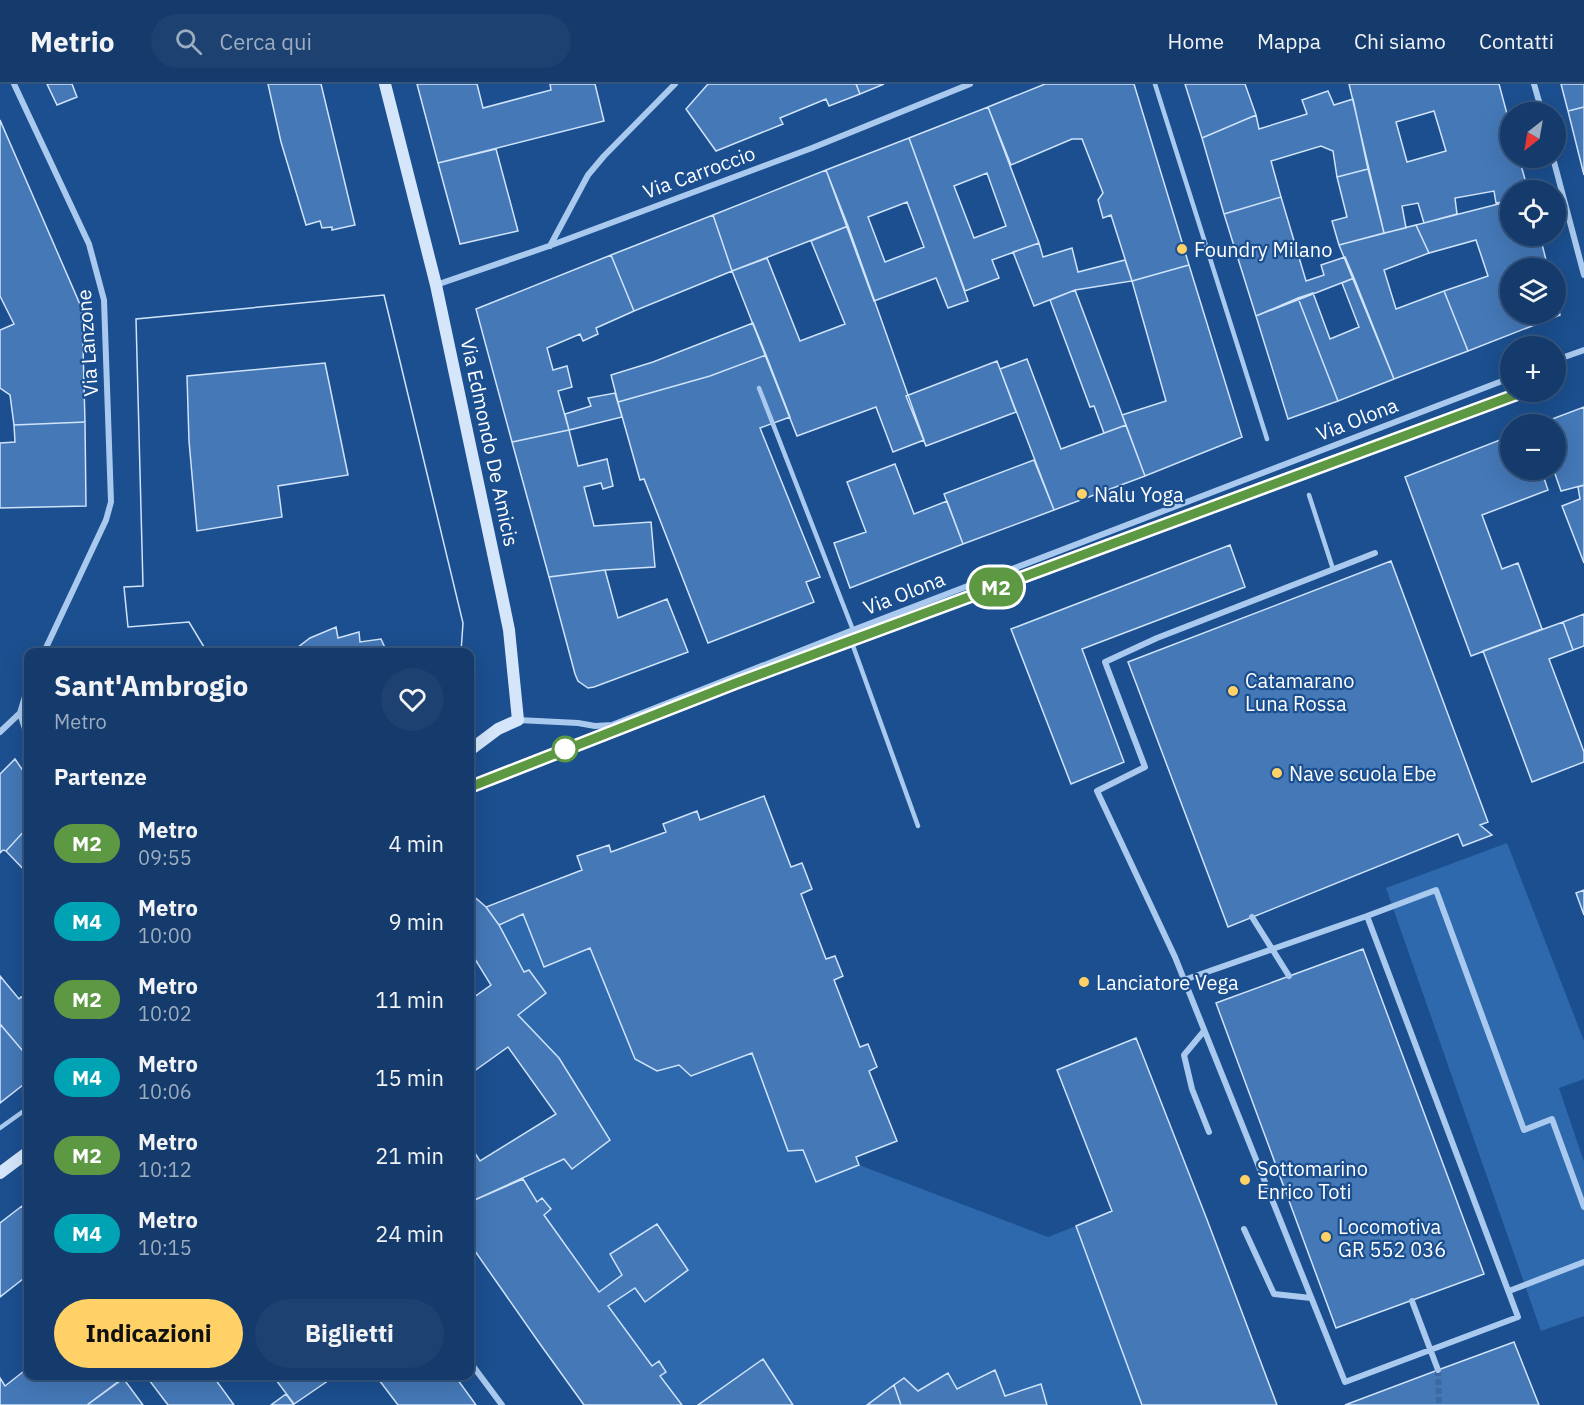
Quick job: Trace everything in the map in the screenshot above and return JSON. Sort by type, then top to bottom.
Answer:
[{"type":"street","name":"Via Lanzone","points":[[14,84],[89,244],[104,300],[111,502],[106,520],[46,648]]},
{"type":"street","name":"Via Edmondo De Amicis","points":[[385,84],[436,285],[501,591],[509,630],[518,720]]},
{"type":"street","points":[[549,246],[588,175],[675,84]]},
{"type":"street","name":"Via Carroccio","points":[[436,285],[549,246],[812,148],[970,84]]},
{"type":"street","points":[[1534,84],[1539,102]]},
{"type":"street","points":[[1556,168],[1584,275]]},
{"type":"street","points":[[1566,356],[1584,350]]},
{"type":"street","name":"Via Olona","points":[[518,720],[595,726],[612,725],[1500,382]]},
{"type":"street","points":[[1366,916],[1518,1317],[1345,1382],[1184,980],[1097,791],[1145,767],[1105,662],[1157,638],[1375,554]]},
{"type":"street","points":[[0,732],[20,713],[24,700]]},
{"type":"street","points":[[20,713],[24,726]]},
{"type":"street","points":[[474,747],[498,729],[518,720]]},
{"type":"street","points":[[1184,980],[1436,890],[1524,1130],[1552,1119],[1584,1206]]},
{"type":"street","points":[[1252,917],[1289,976]]},
{"type":"street","points":[[1204,1031],[1184,1055],[1192,1089],[1209,1132]]},
{"type":"street","points":[[0,1173],[24,1155]]},
{"type":"street","points":[[1244,1229],[1274,1294],[1311,1298]]},
{"type":"street","points":[[1509,1291],[1584,1263]]},
{"type":"street","points":[[1412,1301],[1438,1370]]},
{"type":"street","points":[[474,1367],[502,1405]]},
{"type":"lane","points":[[1155,84],[1267,439]]},
{"type":"lane","points":[[759,388],[851,631],[918,826]]},
{"type":"lane","points":[[1309,495],[1333,569]]},
{"type":"lane","points":[[0,1128],[24,1111]]},
{"type":"shaded area","points":[[1507,843],[1584,1041],[1584,1079],[1559,1088],[1584,1162],[1584,1316],[1541,1331],[1386,888]]},
{"type":"shaded area","points":[[523,914],[544,967],[590,948],[635,1059],[657,1071],[679,1065],[691,1076],[752,1053],[788,1151],[803,1150],[816,1182],[859,1165],[1048,1237],[1076,1226],[1142,1405],[1047,1405],[1041,1384],[1005,1396],[957,1389],[918,1391],[904,1378],[867,1405],[793,1405],[763,1360],[698,1405],[682,1405],[660,1376],[666,1372],[659,1361],[652,1366],[608,1306],[635,1288],[645,1301],[688,1270],[657,1224],[611,1254],[622,1275],[599,1292],[544,1215],[551,1208],[542,1198],[537,1202],[523,1179],[564,1159],[573,1169],[571,1079],[559,1058],[518,1015],[545,993],[530,970],[524,972],[499,925]]},
{"type":"building","points":[[47,84],[72,84],[77,97],[57,105]]},
{"type":"building","points":[[268,84],[321,84],[355,225],[332,230],[332,227],[322,228],[320,221],[306,225],[281,142]]},
{"type":"building","points":[[417,84],[477,84],[483,108],[551,90],[550,84],[595,84],[604,121],[438,163]]},
{"type":"building","points":[[708,84],[856,84],[860,94],[829,106],[826,99],[780,118],[783,124],[716,151],[686,109]]},
{"type":"building","points":[[856,84],[884,84],[860,94]]},
{"type":"building","points":[[1045,84],[1134,84],[1189,265],[1132,281],[1111,215],[1103,218],[1098,200],[1103,193],[1082,139],[1072,139],[1011,165],[988,107]]},
{"type":"building","points":[[1185,84],[1245,84],[1256,115],[1202,138]]},
{"type":"building","points":[[1349,84],[1499,84],[1504,102],[1500,102],[1500,168],[1522,168],[1525,180],[1500,180],[1500,202],[1496,203],[1494,191],[1455,198],[1457,214],[1424,223],[1418,203],[1402,206],[1406,228],[1384,233]],"holes":[[[1434,111],[1446,151],[1407,162],[1396,122]]]},
{"type":"building","points":[[1561,84],[1584,84],[1584,107],[1568,111]]},
{"type":"building","points":[[1328,91],[1334,105],[1353,99],[1368,169],[1337,177],[1333,151],[1321,146],[1271,161],[1281,197],[1224,214],[1202,138],[1256,115],[1259,129],[1307,114],[1302,100]]},
{"type":"building","points":[[988,107],[1039,243],[992,260],[999,278],[965,291],[909,138]],"holes":[[[987,173],[1006,226],[974,238],[954,186]]]},
{"type":"building","points":[[1584,107],[1584,175],[1568,111]]},
{"type":"building","points":[[0,120],[82,309],[85,422],[14,425],[10,395],[0,388],[0,330],[14,324],[0,296]]},
{"type":"building","points":[[909,138],[968,301],[948,308],[936,278],[874,301],[826,170]],"holes":[[[907,202],[924,247],[885,262],[868,217]]]},
{"type":"building","points":[[496,149],[518,231],[460,244],[438,163]]},
{"type":"building","points":[[1368,169],[1384,233],[1339,245],[1332,221],[1347,217],[1337,177]]},
{"type":"building","points":[[826,170],[848,226],[732,271],[713,215]]},
{"type":"building","points":[[1281,197],[1306,281],[1324,275],[1321,265],[1345,257],[1354,278],[1256,316],[1224,214]]},
{"type":"building","points":[[1500,204],[1500,246],[1542,246],[1546,258],[1500,258],[1500,324],[1537,324],[1506,336],[1500,336],[1500,338],[1468,351],[1444,291],[1488,276],[1476,240],[1429,253],[1416,225]]},
{"type":"building","points":[[713,215],[732,271],[634,311],[611,255]]},
{"type":"building","points":[[1416,225],[1429,253],[1384,270],[1396,309],[1444,291],[1468,351],[1394,379],[1339,245]]},
{"type":"building","points":[[848,226],[924,440],[893,452],[876,407],[797,436],[732,271],[767,258],[800,341],[845,324],[811,241]]},
{"type":"building","points":[[1039,243],[1043,257],[1072,248],[1078,272],[1125,260],[1132,281],[1075,290],[1034,306],[1013,252]]},
{"type":"building","points":[[611,255],[634,311],[596,328],[598,334],[583,341],[580,334],[547,348],[553,370],[567,366],[572,387],[558,391],[569,430],[512,442],[476,309]]},
{"type":"building","points":[[1189,265],[1242,437],[1145,476],[1122,415],[1166,401],[1132,281]]},
{"type":"building","points":[[1354,278],[1394,379],[1338,401],[1298,298],[1313,293],[1330,339],[1359,327],[1342,283]]},
{"type":"building","points":[[1075,290],[1126,425],[1104,433],[1094,406],[1090,407],[1050,300]]},
{"type":"building","points":[[384,295],[463,623],[461,648],[385,648],[381,639],[360,642],[359,632],[338,638],[336,627],[310,638],[297,648],[205,648],[189,622],[128,627],[124,587],[143,586],[136,319]],"holes":[[[325,363],[348,475],[278,486],[282,517],[197,531],[189,441],[187,376]]]},
{"type":"building","points":[[384,295],[463,623],[461,648],[205,648],[189,622],[128,627],[124,587],[143,586],[136,319]]},
{"type":"building","points":[[1298,298],[1338,401],[1288,419],[1256,316]]},
{"type":"building","points":[[753,323],[766,355],[710,376],[618,402],[611,375],[653,362]]},
{"type":"building","points":[[766,355],[790,417],[760,428],[820,577],[806,582],[814,602],[708,643],[644,479],[640,480],[618,402],[710,376]]},
{"type":"building","points":[[1027,359],[1061,449],[1126,425],[1145,476],[1054,510],[1000,369]]},
{"type":"building","points":[[997,361],[1016,412],[926,446],[906,396]]},
{"type":"building","points":[[615,393],[622,417],[569,430],[565,414],[591,406],[588,398]]},
{"type":"building","points":[[1584,407],[1584,485],[1561,491],[1557,480],[1566,480],[1565,414]]},
{"type":"building","points":[[85,422],[86,506],[0,508],[0,443],[15,442],[14,425]]},
{"type":"building","points":[[569,430],[578,466],[607,459],[613,486],[603,489],[601,483],[584,487],[594,526],[651,522],[655,567],[549,577],[512,442]]},
{"type":"building","points":[[1500,440],[1500,480],[1545,480],[1548,490],[1482,515],[1502,569],[1518,563],[1542,629],[1471,656],[1405,477]]},
{"type":"building","points":[[1034,460],[1054,510],[963,544],[944,494]]},
{"type":"building","points":[[895,464],[914,514],[947,501],[963,544],[850,588],[834,543],[866,532],[847,482]]},
{"type":"building","points":[[1584,485],[1584,563],[1562,506],[1580,499],[1578,487]]},
{"type":"building","points":[[1230,545],[1245,587],[1082,649],[1124,762],[1071,784],[1011,629]]},
{"type":"building","points":[[1391,561],[1488,822],[1480,825],[1492,835],[1463,846],[1458,834],[1228,927],[1128,662]]},
{"type":"building","points":[[605,570],[618,618],[667,599],[688,652],[588,688],[578,681],[575,674],[549,577]]},
{"type":"building","points":[[1584,614],[1584,646],[1573,650],[1563,622]]},
{"type":"building","points":[[1563,622],[1573,650],[1549,659],[1584,752],[1584,762],[1532,782],[1483,651]]},
{"type":"building","points":[[15,759],[24,772],[24,831],[6,851],[3,850],[0,853],[0,774]]},
{"type":"building","points":[[764,796],[791,867],[802,863],[812,889],[801,894],[826,959],[835,956],[843,976],[834,980],[860,1047],[868,1044],[877,1067],[869,1071],[897,1141],[856,1157],[859,1165],[816,1182],[803,1150],[788,1151],[752,1053],[691,1076],[679,1065],[657,1071],[635,1059],[590,948],[544,967],[523,914],[499,925],[486,907],[582,870],[577,856],[609,845],[611,852],[666,832],[663,824],[697,811],[700,820]]},
{"type":"building","points":[[24,831],[24,870],[6,851]]},
{"type":"building","points":[[1584,890],[1584,915],[1576,893]]},
{"type":"building","points":[[474,896],[486,907],[499,925],[524,972],[529,970],[546,993],[518,1015],[559,1058],[610,1140],[572,1169],[564,1159],[474,1200],[474,1151],[480,1161],[556,1114],[508,1047],[474,1071],[474,997],[491,985],[474,957]]},
{"type":"building","points":[[1363,949],[1484,1274],[1336,1328],[1216,1003]]},
{"type":"building","points":[[0,976],[19,999],[24,998],[24,1052],[0,1024]]},
{"type":"building","points":[[0,1024],[24,1052],[24,1084],[0,1103]]},
{"type":"building","points":[[1136,1038],[1277,1405],[1142,1405],[1076,1226],[1112,1211],[1057,1070]]},
{"type":"building","points":[[523,1179],[537,1202],[542,1198],[551,1209],[544,1215],[599,1292],[622,1275],[610,1254],[657,1224],[688,1270],[645,1302],[635,1288],[608,1306],[652,1366],[659,1361],[666,1372],[660,1376],[682,1405],[584,1405],[474,1250],[474,1200]]},
{"type":"building","points":[[22,1206],[24,1209],[24,1278],[0,1297],[0,1223]]},
{"type":"building","points":[[1514,1342],[1539,1405],[1345,1405],[1438,1370]]},
{"type":"building","points":[[763,1359],[793,1405],[698,1405]]},
{"type":"building","points":[[995,1370],[1005,1396],[1041,1384],[1047,1405],[901,1405],[894,1385],[904,1378],[918,1391],[948,1373],[957,1389]]},
{"type":"building","points":[[24,1371],[24,1380],[121,1380],[87,1405],[0,1405],[0,1378],[5,1386]]},
{"type":"building","points":[[120,1380],[124,1380],[143,1405],[87,1405]]},
{"type":"building","points":[[149,1380],[216,1380],[234,1405],[168,1405]]},
{"type":"building","points":[[276,1380],[329,1380],[294,1404]]},
{"type":"building","points":[[379,1380],[458,1380],[476,1405],[398,1405]]},
{"type":"building","points":[[894,1385],[901,1405],[867,1405]]},
{"type":"building","points":[[286,1394],[294,1405],[271,1405]]},
{"type":"tunnel","points":[[1438,1370],[1439,1405]]},
{"type":"metro line","name":"M2","points":[[474,785],[736,683],[1500,401]]},
{"type":"place","name":"Foundry Milano","points":[[1182,249]]},
{"type":"place","name":"Nalu Yoga","points":[[1082,494]]},
{"type":"place","name":"Catamarano Luna Rossa","points":[[1233,691]]},
{"type":"place","name":"Nave scuola Ebe","points":[[1277,773]]},
{"type":"place","name":"Lanciatore Vega","points":[[1084,982]]},
{"type":"place","name":"Sottomarino Enrico Toti","points":[[1245,1180]]},
{"type":"place","name":"Locomotiva GR 552 036","points":[[1326,1237]]}]
